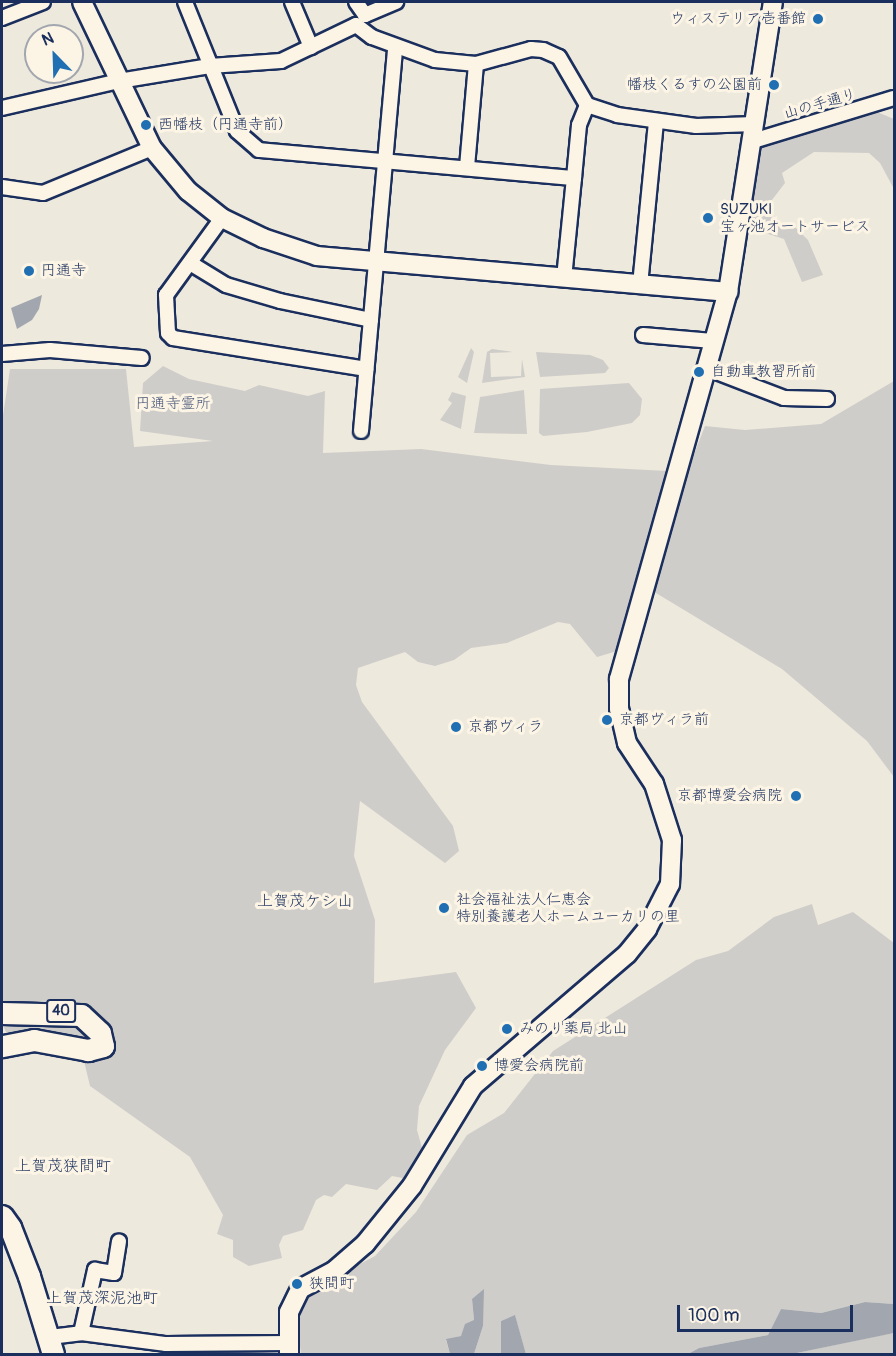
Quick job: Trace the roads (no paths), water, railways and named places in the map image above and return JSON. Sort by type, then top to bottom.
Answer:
[{"type":"main road","name":"40","points":[[2,1013],[62,1011],[81,1014],[100,1034],[103,1046],[88,1050],[34,1040],[2,1046]]},
{"type":"main road","points":[[2,1216],[10,1227],[51,1346]]},
{"type":"street","points":[[2,18],[43,2]]},
{"type":"street","points":[[82,2],[152,148],[188,190],[222,218],[293,250],[376,262],[728,292]]},
{"type":"street","points":[[184,2],[237,131],[259,150],[574,178]]},
{"type":"street","points":[[292,2],[311,47]]},
{"type":"street","points":[[356,2],[361,20],[372,37],[435,60],[476,64],[531,49],[543,50],[559,57],[587,105],[579,125],[564,279]]},
{"type":"street","points":[[2,108],[119,81],[210,66],[281,61],[396,2]]},
{"type":"street","points":[[51,1346],[81,1333],[166,1344],[289,1349],[289,1312],[300,1289],[335,1270],[372,1237],[412,1186],[473,1086],[627,954],[647,929],[670,884],[672,840],[654,784],[627,743],[618,691],[728,292],[773,2]]},
{"type":"street","points":[[361,431],[395,47]]},
{"type":"street","points":[[467,168],[476,64]]},
{"type":"street","name":"山の手通り","points":[[587,105],[656,121],[754,132],[894,98]]},
{"type":"street","points":[[640,285],[656,121]]},
{"type":"street","points":[[2,187],[43,193],[152,148]]},
{"type":"street","points":[[222,218],[166,295],[168,333],[173,338],[366,369]]},
{"type":"street","points":[[190,263],[226,285],[280,301],[371,320]]},
{"type":"street","points":[[643,335],[713,341]]},
{"type":"street","points":[[2,354],[50,350],[142,358]]},
{"type":"street","points":[[706,368],[784,398],[827,399]]},
{"type":"street","points":[[81,1333],[95,1270],[114,1273],[119,1241]]},
{"type":"place","name":"ウィステリア壱番館","points":[[818,19]]},
{"type":"place","name":"幡枝くるすの公園前","points":[[774,85]]},
{"type":"place","name":"西幡枝（円通寺前）","points":[[146,125]]},
{"type":"place","name":"SUZUKI 宝ヶ池オートサービス","points":[[708,218]]},
{"type":"place","name":"円通寺","points":[[29,271]]},
{"type":"place","name":"自動車教習所前","points":[[699,372]]},
{"type":"place","name":"京都ヴィラ前","points":[[607,720]]},
{"type":"place","name":"京都ヴィラ","points":[[456,727]]},
{"type":"place","name":"京都博愛会病院","points":[[796,796]]},
{"type":"place","name":"社会福祉法人仁恵会 特別養護老人ホームユーカリの里","points":[[444,908]]},
{"type":"place","name":"みのり薬局 北山","points":[[507,1029]]},
{"type":"place","name":"博愛会病院前","points":[[482,1066]]},
{"type":"place","name":"狭間町","points":[[297,1284]]},
{"type":"district","name":"上賀茂ケシ山","points":[[305,901]]},
{"type":"district","name":"上賀茂狭間町","points":[[63,1166]]},
{"type":"district","name":"上賀茂深泥池町","points":[[102,1298]]},
{"type":"park label","name":"円通寺霊所","points":[[173,404]]}]
